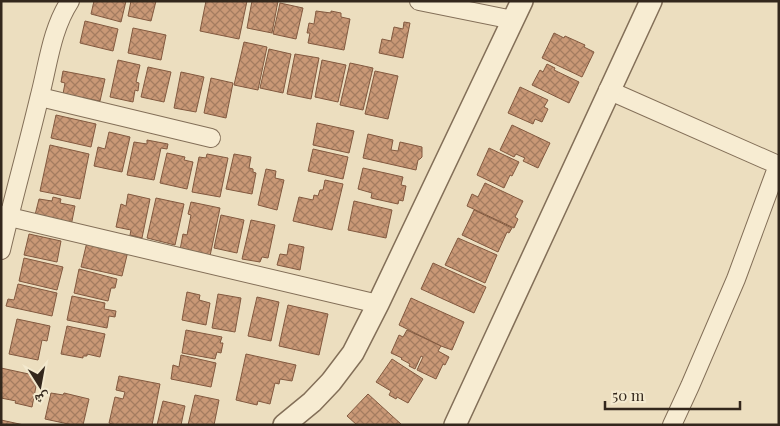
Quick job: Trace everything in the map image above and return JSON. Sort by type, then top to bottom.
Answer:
[{"type":"street","points":[[1,250],[5,216],[40,97],[52,44],[63,12],[70,1]]},
{"type":"street","points":[[284,425],[312,402],[353,354],[518,10],[419,1]]},
{"type":"street","points":[[455,425],[608,90],[651,1]]},
{"type":"street","points":[[608,90],[779,165],[736,279],[672,425]]},
{"type":"street","points":[[40,97],[211,138]]},
{"type":"street","points":[[5,216],[378,304]]},
{"type":"building","points":[[94,1],[126,1],[121,22],[91,14]]},
{"type":"building","points":[[131,1],[156,1],[151,21],[128,16]]},
{"type":"building","points":[[206,1],[247,1],[239,39],[200,31]]},
{"type":"building","points":[[252,1],[278,1],[272,33],[247,28]]},
{"type":"building","points":[[280,3],[303,8],[296,39],[273,34]]},
{"type":"building","points":[[316,11],[341,13],[341,17],[350,19],[344,50],[308,43],[309,23],[314,24]]},
{"type":"building","points":[[85,21],[118,29],[113,51],[80,43]]},
{"type":"building","points":[[404,22],[410,23],[403,58],[379,53],[382,39],[391,41],[394,27],[403,29]]},
{"type":"building","points":[[133,28],[166,35],[161,60],[128,53]]},
{"type":"building","points":[[554,33],[585,45],[584,47],[594,52],[582,77],[542,58]]},
{"type":"building","points":[[244,42],[267,47],[258,90],[234,85]]},
{"type":"building","points":[[269,49],[291,54],[283,93],[260,88]]},
{"type":"building","points":[[295,54],[319,58],[311,99],[287,94]]},
{"type":"building","points":[[118,60],[140,65],[136,82],[139,83],[138,91],[135,90],[133,102],[110,97]]},
{"type":"building","points":[[322,60],[346,65],[338,102],[315,97]]},
{"type":"building","points":[[350,63],[373,68],[363,110],[340,105]]},
{"type":"building","points":[[547,64],[555,68],[554,70],[579,82],[569,103],[532,85],[540,70],[543,72]]},
{"type":"building","points":[[148,67],[171,72],[164,102],[141,97]]},
{"type":"building","points":[[63,71],[105,79],[100,101],[63,94],[65,83],[61,82]]},
{"type":"building","points":[[375,71],[398,76],[388,119],[365,114]]},
{"type":"building","points":[[181,72],[204,77],[196,112],[174,108]]},
{"type":"building","points":[[211,78],[233,83],[226,118],[204,113]]},
{"type":"building","points":[[520,87],[548,100],[544,107],[548,109],[542,122],[535,119],[533,124],[508,113]]},
{"type":"building","points":[[56,115],[96,124],[91,147],[51,138]]},
{"type":"building","points":[[317,123],[354,131],[349,153],[313,145]]},
{"type":"building","points":[[512,125],[550,143],[538,168],[523,161],[525,158],[516,154],[514,157],[500,150]]},
{"type":"building","points":[[109,132],[130,137],[122,172],[94,166],[98,147],[105,149]]},
{"type":"building","points":[[368,134],[393,140],[391,150],[398,151],[400,142],[422,147],[422,157],[418,160],[416,170],[363,158]]},
{"type":"building","points":[[147,140],[168,144],[167,149],[161,148],[154,180],[127,175],[134,142],[147,144]]},
{"type":"building","points":[[50,145],[89,154],[80,199],[40,191]]},
{"type":"building","points":[[489,148],[519,162],[504,188],[477,175]]},
{"type":"building","points":[[313,149],[348,157],[343,179],[308,171]]},
{"type":"building","points":[[167,153],[185,157],[184,160],[193,162],[187,189],[160,183]]},
{"type":"building","points":[[207,154],[228,158],[220,197],[192,192],[199,157],[206,158]]},
{"type":"building","points":[[234,154],[251,157],[249,168],[253,169],[253,172],[256,173],[252,194],[226,189]]},
{"type":"building","points":[[363,168],[403,177],[401,185],[406,186],[403,201],[399,200],[398,204],[371,198],[372,193],[358,189]]},
{"type":"building","points":[[266,169],[276,171],[275,178],[284,180],[277,210],[258,205]]},
{"type":"building","points":[[325,180],[343,184],[332,230],[293,221],[299,197],[313,200],[314,195],[318,196],[320,190],[323,190]]},
{"type":"building","points":[[485,183],[523,201],[515,217],[518,219],[514,228],[467,206],[472,194],[478,197]]},
{"type":"building","points":[[128,194],[150,199],[142,238],[130,235],[131,230],[116,227],[121,204],[126,206]]},
{"type":"building","points":[[53,197],[61,199],[60,203],[75,206],[71,226],[34,219],[39,199],[52,201]]},
{"type":"building","points":[[156,198],[184,204],[175,245],[147,238]]},
{"type":"building","points":[[354,201],[392,210],[386,238],[348,230]]},
{"type":"building","points":[[191,202],[220,208],[210,256],[180,250],[183,234],[187,235],[191,215],[188,214]]},
{"type":"building","points":[[474,210],[512,228],[509,233],[507,232],[498,252],[462,235]]},
{"type":"building","points":[[221,215],[244,220],[237,253],[214,248]]},
{"type":"building","points":[[251,220],[275,225],[268,258],[262,257],[260,262],[242,259]]},
{"type":"building","points":[[29,234],[61,241],[57,262],[24,255]]},
{"type":"building","points":[[458,238],[497,255],[485,283],[445,265]]},
{"type":"building","points":[[87,242],[128,251],[122,276],[81,267]]},
{"type":"building","points":[[289,244],[304,247],[300,270],[277,265],[280,254],[287,255]]},
{"type":"building","points":[[24,258],[63,267],[57,290],[19,281]]},
{"type":"building","points":[[433,263],[486,287],[474,313],[421,289]]},
{"type":"building","points":[[79,269],[117,279],[115,288],[111,288],[108,301],[74,293]]},
{"type":"building","points":[[18,284],[57,293],[52,316],[6,306],[8,299],[14,300]]},
{"type":"building","points":[[187,292],[200,295],[199,300],[210,303],[206,325],[182,320]]},
{"type":"building","points":[[218,294],[241,298],[235,332],[212,328]]},
{"type":"building","points":[[72,296],[105,303],[104,309],[116,311],[115,317],[109,316],[107,328],[67,320]]},
{"type":"building","points":[[257,297],[279,302],[271,341],[248,336]]},
{"type":"building","points":[[411,298],[464,322],[452,350],[399,325]]},
{"type":"building","points":[[288,305],[328,314],[319,355],[279,346]]},
{"type":"building","points":[[17,319],[50,326],[47,341],[42,340],[38,360],[9,354]]},
{"type":"building","points":[[67,326],[105,334],[100,357],[87,354],[83,358],[61,354]]},
{"type":"building","points":[[186,330],[222,337],[220,343],[223,343],[221,353],[217,352],[215,359],[182,353]]},
{"type":"building","points":[[407,330],[441,346],[438,351],[449,357],[445,365],[443,364],[436,379],[417,370],[423,357],[421,356],[415,369],[409,366],[410,364],[402,358],[391,353],[399,335],[403,337]]},
{"type":"building","points":[[246,354],[296,365],[292,381],[280,379],[279,384],[275,383],[270,404],[258,401],[257,405],[236,400]]},
{"type":"building","points":[[181,355],[216,363],[211,387],[171,379],[173,365],[179,367]]},
{"type":"building","points":[[392,359],[423,379],[408,403],[389,395],[391,391],[376,382]]},
{"type":"building","points":[[1,368],[38,376],[32,407],[1,398]]},
{"type":"building","points":[[119,376],[160,384],[152,425],[116,425],[109,423],[115,397],[123,399],[125,392],[116,390]]},
{"type":"building","points":[[51,393],[63,395],[64,393],[89,399],[83,425],[73,425],[45,419]]},
{"type":"building","points":[[368,394],[402,425],[357,425],[347,416]]},
{"type":"building","points":[[195,395],[219,400],[214,425],[188,425]]},
{"type":"building","points":[[163,401],[185,406],[181,425],[157,425]]},
{"type":"building","points":[[1,420],[24,425],[1,425]]}]
